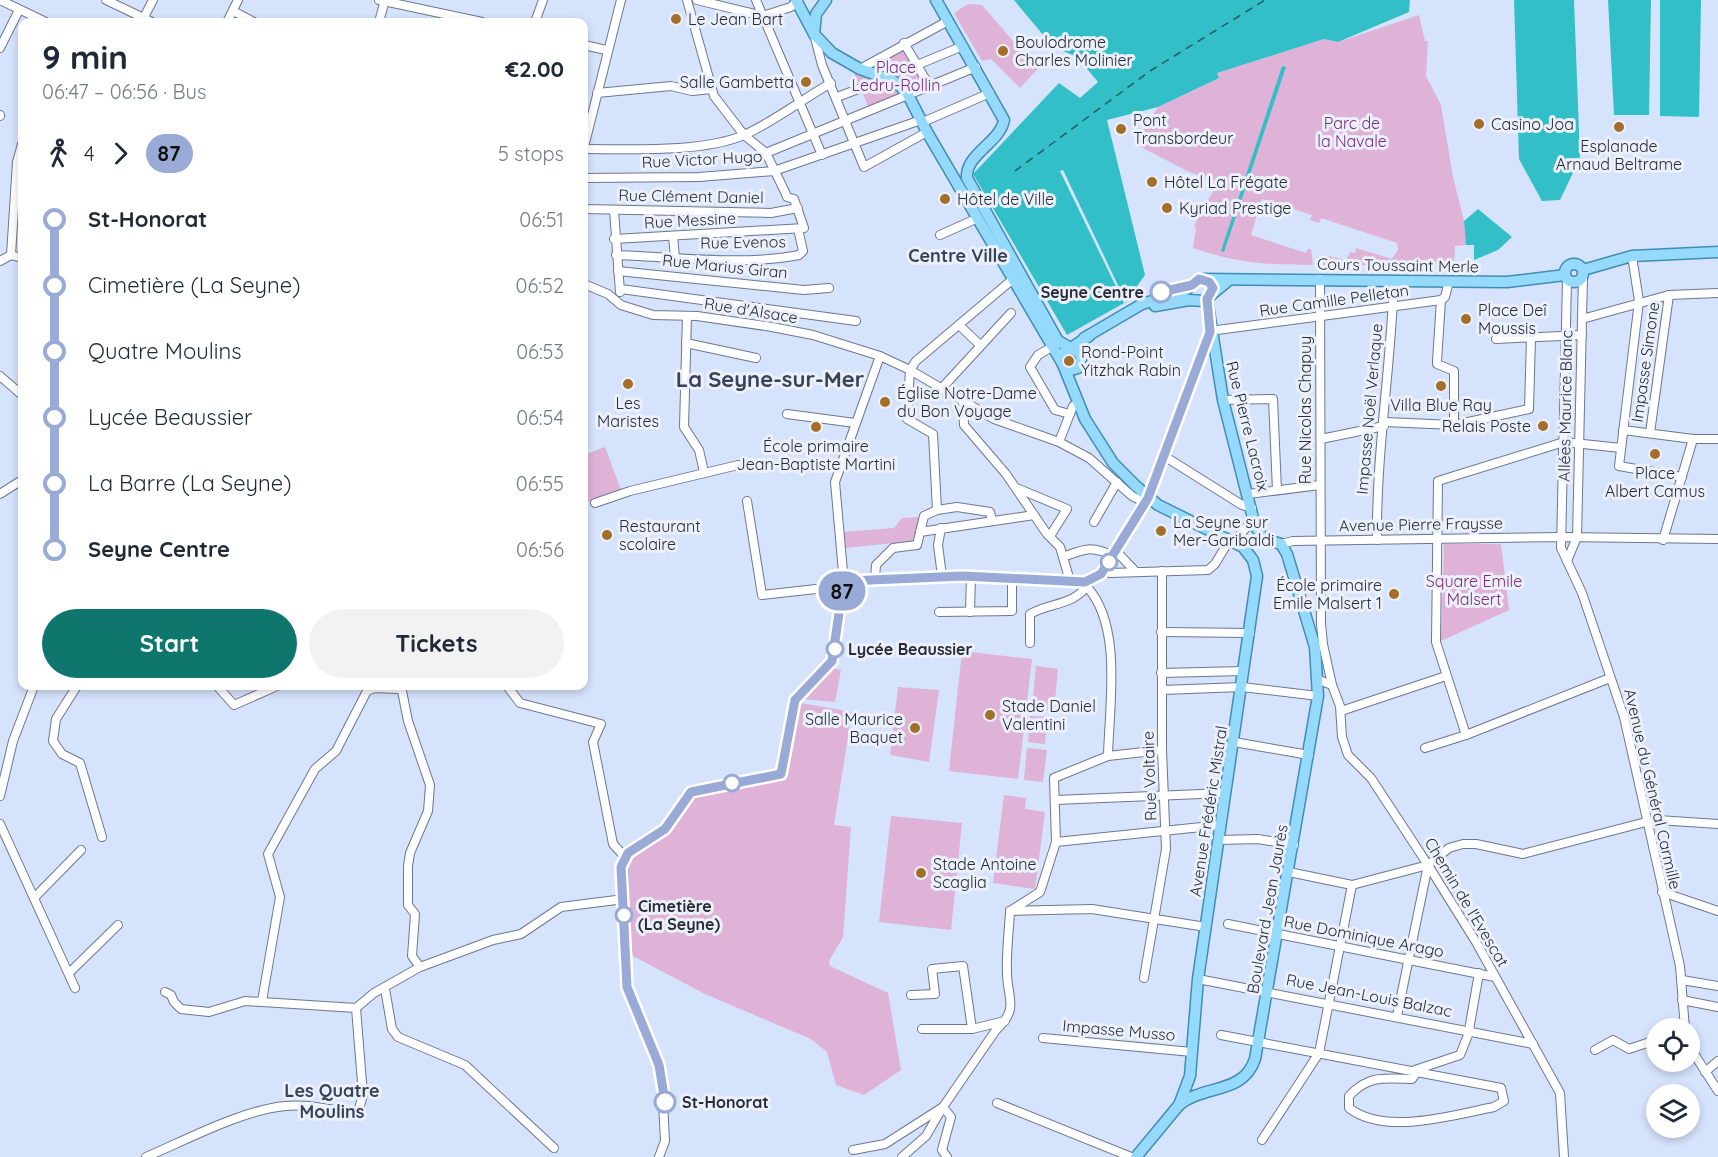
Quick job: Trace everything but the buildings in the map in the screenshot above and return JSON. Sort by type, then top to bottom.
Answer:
[{"type":"main road","points":[[814,34],[816,14],[826,0]]},
{"type":"main road","points":[[936,0],[1004,120],[996,136],[967,171],[967,178],[1063,347],[1064,366]]},
{"type":"main road","points":[[797,1],[814,34],[840,60],[892,80],[909,96],[947,167],[1013,279],[1023,306],[1063,347],[1082,357]]},
{"type":"main road","points":[[1583,273],[1632,256],[1718,252]]},
{"type":"main road","name":"Cours Toussaint Merle","points":[[1206,280],[1507,282],[1566,277],[1566,268],[1573,264],[1583,273]]},
{"type":"main road","points":[[1063,347],[1089,336],[1152,300],[1183,292],[1199,279],[1206,280],[1212,285],[1206,297]]},
{"type":"main road","points":[[1135,310],[1206,297],[1230,280]]},
{"type":"main road","points":[[1192,285],[1192,295],[1206,297]]},
{"type":"main road","name":"Rue Pierre Lacroix","points":[[1206,297],[1223,400],[1253,513],[1261,536],[1281,544]]},
{"type":"main road","points":[[1064,366],[1071,370],[1078,368],[1089,336]]},
{"type":"main road","points":[[1063,347],[1064,366],[1085,419],[1121,471],[1147,500],[1232,540]]},
{"type":"main road","name":"Avenue Frédéric Mistral","points":[[1199,1095],[1193,1089],[1191,1067],[1198,980],[1257,585],[1253,560],[1232,540]]},
{"type":"main road","name":"Boulevard Jean Jaurès","points":[[1179,1105],[1199,1095],[1229,1087],[1244,1078],[1252,1067],[1278,934],[1322,674],[1301,596],[1281,544]]},
{"type":"main road","name":"Avenue Frédéric Mistral","points":[[1179,1105],[1191,1067]]},
{"type":"main road","points":[[1136,1157],[1179,1105]]},
{"type":"street","points":[[0,0],[37,18]]},
{"type":"street","points":[[106,0],[139,18]]},
{"type":"street","points":[[144,18],[153,0]]},
{"type":"street","points":[[229,18],[238,0]]},
{"type":"street","points":[[537,18],[543,0]]},
{"type":"street","points":[[588,131],[606,50],[621,0]]},
{"type":"street","points":[[687,0],[714,96],[744,135],[766,153],[787,197],[794,199],[798,208],[801,229]]},
{"type":"street","points":[[697,0],[763,16],[797,1]]},
{"type":"street","points":[[756,0],[822,155]]},
{"type":"street","points":[[380,18],[383,1],[463,18]]},
{"type":"street","points":[[0,48],[19,10]]},
{"type":"street","points":[[232,11],[246,18]]},
{"type":"street","points":[[860,69],[948,21]]},
{"type":"street","points":[[814,34],[822,65],[847,120],[864,167],[924,125]]},
{"type":"street","points":[[904,43],[930,87]]},
{"type":"street","points":[[588,46],[606,50]]},
{"type":"street","points":[[917,65],[963,46]]},
{"type":"street","points":[[766,153],[976,67]]},
{"type":"street","points":[[588,148],[637,149],[710,144],[744,135],[831,83]]},
{"type":"street","points":[[597,93],[671,86],[692,91],[712,89]]},
{"type":"street","points":[[837,98],[861,88]]},
{"type":"street","name":"Rue Victor Hugo","points":[[588,178],[699,177],[774,171],[855,144],[924,125],[990,93]]},
{"type":"street","points":[[11,255],[18,158]]},
{"type":"street","name":"Rue Clément Daniel","points":[[588,209],[771,213],[798,208]]},
{"type":"street","points":[[614,210],[614,239],[621,289],[616,301]]},
{"type":"street","points":[[940,235],[978,218]]},
{"type":"street","name":"Rue Messine","points":[[614,239],[801,229]]},
{"type":"street","name":"Rue Evenos","points":[[616,255],[765,259],[799,255],[802,251],[801,229]]},
{"type":"street","points":[[674,236],[675,257]]},
{"type":"street","points":[[0,261],[11,255],[18,257]]},
{"type":"street","points":[[649,273],[650,256]]},
{"type":"street","points":[[1632,256],[1639,301],[1619,466],[1682,477]]},
{"type":"street","name":"Rue Marius Giran","points":[[618,270],[804,290],[829,288]]},
{"type":"street","name":"Allées Maurice Blanc","points":[[1577,537],[1583,273]]},
{"type":"street","name":"Allées Maurice Blanc","points":[[1561,537],[1566,277]]},
{"type":"street","points":[[937,510],[933,434],[907,419],[910,370],[916,361],[1013,279]]},
{"type":"street","name":"Rue Nicolas Chapuy","points":[[1320,279],[1320,542]]},
{"type":"street","name":"Impasse Noël Verlaque","points":[[1377,540],[1377,487],[1384,424],[1394,280]]},
{"type":"street","points":[[1449,281],[1446,297],[1441,300],[1437,364],[1454,371],[1454,425]]},
{"type":"street","name":"Rue d'Alsace","points":[[588,286],[608,294],[621,305],[653,315],[687,316],[813,335],[880,356],[910,370],[994,419],[1059,442],[1089,458],[1132,496],[1147,500]]},
{"type":"street","points":[[621,289],[856,321]]},
{"type":"street","points":[[1582,319],[1639,301],[1669,295],[1718,293]]},
{"type":"street","name":"Impasse Simone","points":[[1650,433],[1669,295]]},
{"type":"street","name":"Rue Camille Pelletan","points":[[1210,332],[1441,300]]},
{"type":"street","points":[[942,388],[1011,313]]},
{"type":"street","points":[[687,316],[684,427],[699,450],[704,472]]},
{"type":"street","points":[[959,325],[980,345]]},
{"type":"street","points":[[1030,643],[1030,614],[1040,608],[1066,604],[1104,571],[1147,500],[1210,332]]},
{"type":"street","points":[[1496,339],[1582,335]]},
{"type":"street","points":[[1321,439],[1384,424],[1454,425],[1529,409],[1531,338]]},
{"type":"street","points":[[686,343],[756,358]]},
{"type":"street","points":[[1063,347],[1038,355],[1030,367],[1055,410],[1070,414]]},
{"type":"street","points":[[659,1157],[665,1141],[663,1082],[655,1054],[627,987],[621,867],[625,857],[665,829],[691,792],[781,774],[795,700],[832,661],[845,584],[837,508],[837,472],[880,356]]},
{"type":"street","points":[[0,376],[18,392]]},
{"type":"street","points":[[1223,400],[1273,399],[1277,490]]},
{"type":"street","points":[[963,400],[964,425],[1018,489],[1034,515],[1060,547],[1070,581]]},
{"type":"street","points":[[1059,442],[1072,406],[1079,404]]},
{"type":"street","points":[[787,414],[855,423]]},
{"type":"street","points":[[1623,430],[1693,439],[1718,439]]},
{"type":"street","points":[[1663,540],[1693,439]]},
{"type":"street","points":[[1466,735],[1436,642],[1438,481],[1564,442],[1621,448]]},
{"type":"street","points":[[1104,571],[1208,570],[1253,513],[1164,456]]},
{"type":"street","points":[[595,504],[630,491],[704,472],[719,472],[738,465]]},
{"type":"street","points":[[1094,522],[1117,482]]},
{"type":"street","points":[[0,494],[18,483]]},
{"type":"street","points":[[1249,494],[1320,485]]},
{"type":"street","points":[[1018,489],[1067,509],[1050,536]]},
{"type":"street","points":[[747,501],[762,595],[875,579],[942,576],[1070,581],[1089,584]]},
{"type":"street","points":[[875,579],[876,565],[893,548],[917,545],[924,516],[937,510],[957,507],[990,512],[992,521]]},
{"type":"street","points":[[920,532],[1034,515]]},
{"type":"street","points":[[941,528],[938,546],[942,576]]},
{"type":"street","name":"Avenue Pierre Fraysse","points":[[1281,544],[1293,541],[1561,537],[1718,539]]},
{"type":"street","name":"Avenue du Général Carmille","points":[[1561,537],[1561,548],[1582,592],[1624,717],[1682,980],[1684,1018]]},
{"type":"street","points":[[1567,561],[1577,537]]},
{"type":"street","name":"Boulevard Jean Jaurès","points":[[1320,542],[1322,674]]},
{"type":"street","points":[[1063,557],[1089,548],[1097,548],[1114,554],[1135,571]]},
{"type":"street","name":"Rue Voltaire","points":[[1144,978],[1166,849],[1162,750],[1162,571]]},
{"type":"street","points":[[970,612],[971,576]]},
{"type":"street","points":[[939,612],[1012,611],[1012,579]]},
{"type":"street","points":[[1089,584],[1103,612],[1110,641],[1108,756]]},
{"type":"street","points":[[1161,632],[1250,633]]},
{"type":"street","points":[[1161,673],[1244,671]]},
{"type":"street","name":"Chemin de l'Evescat","points":[[1322,674],[1332,685],[1341,711],[1342,737],[1348,755],[1371,778],[1428,865],[1495,976],[1560,1093],[1564,1157]]},
{"type":"street","points":[[1341,711],[1446,676]]},
{"type":"street","points":[[1425,748],[1466,735],[1610,678]]},
{"type":"street","points":[[1162,690],[1242,687],[1318,696]]},
{"type":"street","points":[[0,796],[13,741],[32,690]]},
{"type":"street","points":[[74,690],[56,719],[53,741],[62,754],[80,763],[102,837]]},
{"type":"street","points":[[221,690],[234,705],[268,690]]},
{"type":"street","points":[[262,1001],[280,897],[268,854],[315,769],[336,751],[369,690]]},
{"type":"street","points":[[401,690],[430,785],[428,811],[410,853],[408,905],[415,914],[412,956],[420,967]]},
{"type":"street","points":[[510,690],[520,704],[601,724],[593,742],[613,844],[625,857]]},
{"type":"street","points":[[1234,742],[1309,755]]},
{"type":"street","points":[[1010,911],[1040,892],[1056,842],[1054,778],[1108,756],[1162,750]]},
{"type":"street","points":[[1055,800],[1226,793]]},
{"type":"street","points":[[1289,872],[1352,885],[1428,865],[1449,848],[1463,844],[1476,844],[1523,854],[1659,820],[1718,824]]},
{"type":"street","points":[[0,824],[75,988]]},
{"type":"street","points":[[1056,842],[1221,825]]},
{"type":"street","points":[[1219,840],[1258,839],[1294,845]]},
{"type":"street","points":[[34,898],[81,849]]},
{"type":"street","points":[[1397,1016],[1428,865]]},
{"type":"street","points":[[1262,1140],[1319,1053],[1352,885]]},
{"type":"street","points":[[1662,891],[1718,911]]},
{"type":"street","points":[[165,992],[171,995],[176,1006],[181,1010],[209,1012],[244,1001],[262,1001],[293,1006],[356,1008],[374,993],[385,989],[420,967],[493,940],[521,934],[561,907],[624,899]]},
{"type":"street","points":[[1010,911],[1092,909],[1206,927]]},
{"type":"street","points":[[902,1157],[926,1136],[996,1030],[1006,1020],[1012,995],[1007,976],[1010,911]]},
{"type":"street","name":"Rue Dominique Arago","points":[[1228,924],[1495,976]]},
{"type":"street","points":[[69,973],[118,925]]},
{"type":"street","points":[[911,995],[935,994],[932,969],[963,966],[972,1029]]},
{"type":"street","points":[[1414,1071],[1460,1055],[1470,1030],[1479,973]]},
{"type":"street","name":"Rue Jean-Louis Balzac","points":[[1198,980],[1329,1002],[1533,1044]]},
{"type":"street","points":[[1682,980],[1718,986]]},
{"type":"street","points":[[385,989],[392,1029],[398,1037],[465,1065],[554,1149]]},
{"type":"street","points":[[1682,1000],[1718,1007]]},
{"type":"street","points":[[146,1157],[228,1121],[284,1106],[316,1106],[353,1114],[358,1112],[363,1095],[356,1008]]},
{"type":"street","points":[[922,1029],[972,1029],[1006,1020]]},
{"type":"street","points":[[1221,1035],[1319,1053],[1414,1071],[1501,1088],[1503,1101],[1494,1107],[1420,1121],[1361,1117],[1349,1108],[1349,1096],[1361,1083],[1383,1078],[1412,1079],[1414,1071]]},
{"type":"street","name":"Impasse Musso","points":[[1042,1038],[1192,1052]]},
{"type":"street","points":[[1595,1050],[1613,1040],[1629,1049],[1646,1043]]},
{"type":"street","points":[[1706,1072],[1718,1061]]},
{"type":"street","points":[[1700,1063],[1718,1091]]},
{"type":"street","points":[[997,1103],[1131,1157]]},
{"type":"street","points":[[854,1150],[885,1144],[943,1107]]},
{"type":"street","points":[[943,1107],[951,1117],[942,1150],[947,1157]]},
{"type":"green space","points":[[968,4],[982,5],[1033,64],[1043,63],[1020,88],[991,59],[982,61],[954,13]]},
{"type":"green space","name":"Parc de la Navale","points":[[1419,15],[1425,41],[1428,41],[1426,76],[1441,105],[1453,177],[1464,221],[1466,245],[1455,246],[1454,265],[1323,265],[1324,255],[1346,260],[1350,252],[1355,253],[1356,248],[1392,259],[1398,250],[1397,243],[1321,218],[1319,223],[1310,220],[1312,215],[1262,199],[1251,235],[1306,253],[1308,249],[1311,249],[1313,265],[1252,262],[1193,248],[1196,228],[1194,226],[1218,182],[1187,171],[1135,144],[1158,107],[1219,78],[1217,73],[1324,39],[1338,42]]},
{"type":"green space","name":"Place Ledru-Rollin","points":[[906,46],[930,87],[870,110],[854,73]]},
{"type":"green space","points":[[605,447],[621,490],[588,502],[588,453]]},
{"type":"green space","points":[[918,517],[919,525],[914,541],[845,548],[843,532],[894,528],[902,518]]},
{"type":"green space","name":"Square Emile Malsert","points":[[1444,544],[1501,544],[1509,610],[1441,641]]},
{"type":"green space","name":"Stade Daniel Valentini","points":[[962,651],[1032,659],[1018,779],[949,771]]},
{"type":"green space","points":[[1036,666],[1058,669],[1054,711],[1032,709]]},
{"type":"green space","points":[[832,668],[841,670],[835,702],[803,699]]},
{"type":"green space","name":"Salle Maurice Baquet","points":[[898,687],[939,690],[929,762],[890,755]]},
{"type":"green space","points":[[801,703],[852,712],[834,825],[851,827],[843,937],[829,961],[830,966],[888,993],[901,1070],[864,1095],[836,1085],[827,1052],[811,1039],[705,994],[633,956],[631,950],[627,874],[632,858],[667,835],[689,800],[698,793],[786,780]]},
{"type":"green space","points":[[1030,716],[1047,717],[1045,744],[1028,742]]},
{"type":"green space","points":[[1027,748],[1047,750],[1043,782],[1024,780]]},
{"type":"green space","points":[[1004,795],[1026,798],[1025,809],[1045,812],[1035,889],[993,883]]},
{"type":"green space","name":"Stade Antoine Scaglia","points":[[891,816],[962,823],[951,930],[879,922]]},
{"type":"shaded area","points":[[1014,0],[1410,0],[1409,12],[1338,42],[1324,39],[1217,73],[1219,78],[1158,107],[1107,120],[1145,275],[1126,302],[1067,335],[973,174],[1059,83],[1080,98],[1098,82],[1077,57],[1061,50],[1056,41],[1049,42]]},
{"type":"shaded area","points":[[1514,0],[1574,0],[1580,158],[1560,200],[1542,201],[1519,159]]},
{"type":"shaded area","points":[[1608,0],[1651,0],[1649,115],[1614,115]]},
{"type":"shaded area","points":[[1660,0],[1701,0],[1699,117],[1660,116]]},
{"type":"shaded area","points":[[1282,66],[1286,67],[1224,252],[1221,251]]},
{"type":"shaded area","points":[[1478,209],[1512,237],[1498,250],[1474,260],[1474,245],[1466,245],[1464,221]]},
{"type":"pier","points":[[1063,170],[1126,302],[1124,303],[1060,171]]},
{"type":"ferry route","points":[[1015,171],[1150,71],[1265,0]]},
{"type":"bus line","name":"87","points":[[665,1102],[659,1065],[633,1007],[627,987],[624,964],[622,861],[633,849],[665,829],[691,792],[711,786],[781,774],[784,769],[795,700],[830,665],[834,656],[843,586],[848,581],[963,576],[1085,582],[1101,574],[1148,498],[1210,332],[1207,299],[1211,296],[1213,288],[1209,282],[1199,279],[1192,285],[1161,292]]},
{"type":"place","name":"Le Jean Bart","points":[[676,19]]},
{"type":"place","name":"Boulodrome Charles Molinier","points":[[1003,51]]},
{"type":"place","name":"Salle Gambetta","points":[[806,82]]},
{"type":"place","name":"Casino Joa","points":[[1479,124]]},
{"type":"place","name":"Esplanade Arnaud Beltrame","points":[[1619,127]]},
{"type":"place","name":"Pont Transbordeur","points":[[1121,129]]},
{"type":"place","name":"Hôtel La Frégate","points":[[1152,182]]},
{"type":"place","name":"Hôtel de Ville","points":[[945,199]]},
{"type":"place","name":"Kyriad Prestige","points":[[1167,208]]},
{"type":"place","name":"Seyne Centre","points":[[1161,292]]},
{"type":"place","name":"Place Deî Moussis","points":[[1466,319]]},
{"type":"place","name":"Rond-Point Yitzhak Rabin","points":[[1069,361]]},
{"type":"place","name":"Les Maristes","points":[[628,384]]},
{"type":"place","name":"Villa Blue Ray","points":[[1441,386]]},
{"type":"place","name":"Église Notre-Dame du Bon Voyage","points":[[885,402]]},
{"type":"place","name":"Relais Poste","points":[[1543,426]]},
{"type":"place","name":"École primaire Jean-Baptiste Martini","points":[[816,427]]},
{"type":"place","name":"Place Albert Camus","points":[[1655,454]]},
{"type":"place","name":"La Seyne sur Mer-Garibaldi","points":[[1161,531]]},
{"type":"place","name":"Restaurant scolaire","points":[[607,535]]},
{"type":"place","name":"École primaire Emile Malsert 1","points":[[1394,594]]},
{"type":"place","name":"Lycée Beaussier","points":[[835,649]]},
{"type":"place","name":"Stade Daniel Valentini","points":[[990,715]]},
{"type":"place","name":"Salle Maurice Baquet","points":[[915,728]]},
{"type":"place","name":"Stade Antoine Scaglia","points":[[921,873]]},
{"type":"place","name":"Cimetière (La Seyne)","points":[[624,915]]},
{"type":"place","name":"St-Honorat","points":[[665,1102]]},
{"type":"district","name":"Centre Ville","points":[[958,256]]},
{"type":"district","name":"La Seyne-sur-Mer","points":[[770,379]]},
{"type":"district","name":"Les Quatre Moulins","points":[[332,1101]]}]
